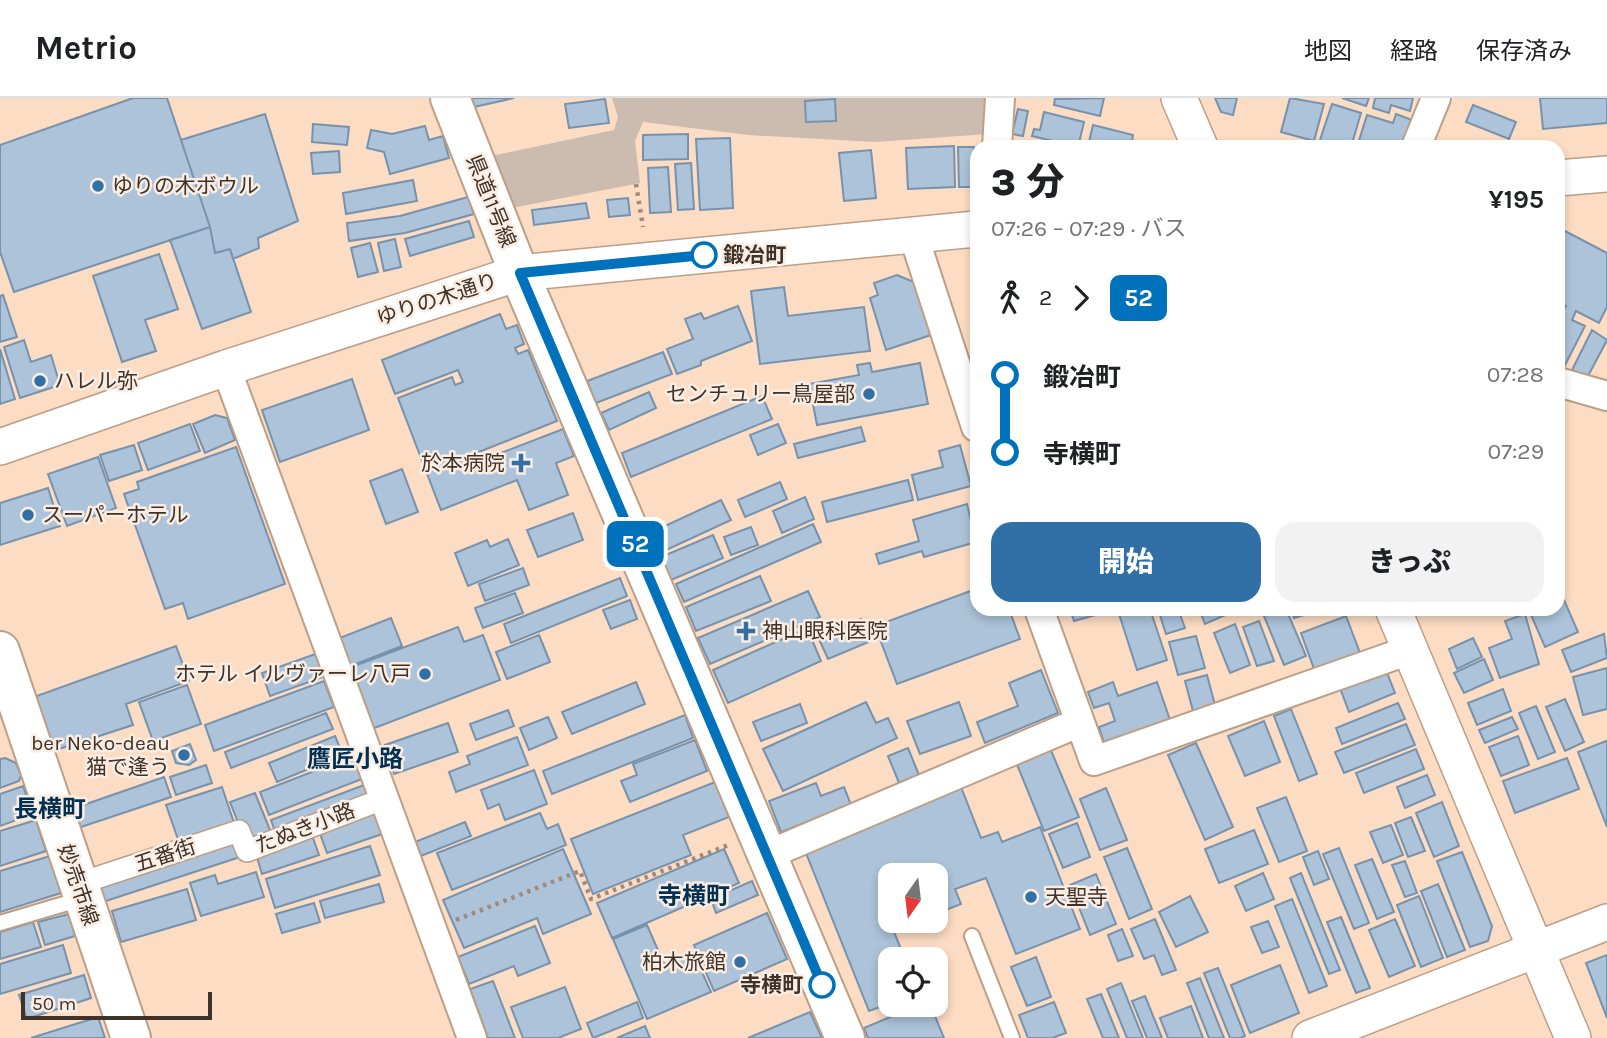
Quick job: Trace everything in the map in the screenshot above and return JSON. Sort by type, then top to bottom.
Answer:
[{"type":"main road","name":"県道11号線","points":[[450,98],[754,847],[845,1038]]},
{"type":"main road","name":"妙売市線","points":[[0,651],[86,889],[131,1038]]},
{"type":"street","points":[[997,140],[1000,98]]},
{"type":"street","points":[[1178,98],[1197,140]]},
{"type":"street","points":[[1419,140],[1436,98]]},
{"type":"street","points":[[1565,177],[1607,174]]},
{"type":"street","name":"ゆりの木通り","points":[[0,447],[226,368],[520,273],[970,229]]},
{"type":"street","points":[[913,234],[970,409]]},
{"type":"street","points":[[226,368],[472,1038]]},
{"type":"street","points":[[1565,384],[1607,396]]},
{"type":"street","points":[[1041,616],[1094,761],[1410,650]]},
{"type":"street","points":[[1396,616],[1534,951],[1573,1038]]},
{"type":"street","points":[[754,847],[1078,723]]},
{"type":"street","name":"たぬき小路","points":[[239,831],[247,851],[383,799]]},
{"type":"street","name":"五番街","points":[[86,889],[239,831]]},
{"type":"street","points":[[1310,1038],[1607,922]]},
{"type":"lane","points":[[0,923],[86,889]]},
{"type":"lane","points":[[972,936],[1012,1038]]},
{"type":"path","points":[[636,184],[643,227]]},
{"type":"path","points":[[432,929],[580,871],[591,899],[754,847]]},
{"type":"shaded area","points":[[612,98],[989,98],[987,134],[875,142],[748,135],[643,122],[635,141],[640,183],[512,208],[491,156],[614,130],[618,117]]},
{"type":"building","name":"ゆりの木ボウル","points":[[133,98],[167,98],[210,227],[14,292],[0,252],[0,145]]},
{"type":"building","points":[[472,98],[514,98],[474,107]]},
{"type":"building","points":[[1055,98],[1104,98],[1100,116],[1054,105]]},
{"type":"building","points":[[1215,98],[1237,98],[1233,115],[1221,112]]},
{"type":"building","points":[[1290,98],[1324,104],[1314,140],[1281,132]]},
{"type":"building","points":[[1342,98],[1369,98],[1366,106]]},
{"type":"building","points":[[1375,98],[1413,98],[1410,111],[1391,105],[1389,113],[1373,108]]},
{"type":"building","points":[[1540,98],[1607,98],[1607,123],[1543,129]]},
{"type":"building","points":[[605,99],[609,123],[569,128],[565,104]]},
{"type":"building","points":[[835,99],[836,121],[806,122],[805,101]]},
{"type":"building","points":[[1332,104],[1361,113],[1353,140],[1320,140]]},
{"type":"building","points":[[1473,105],[1516,122],[1509,139],[1466,122]]},
{"type":"building","points":[[1018,109],[1028,111],[1023,136],[1012,134]]},
{"type":"building","points":[[1044,112],[1084,122],[1080,140],[1049,140],[1032,136],[1034,129],[1040,130]]},
{"type":"building","points":[[265,114],[298,221],[258,238],[259,248],[233,259],[230,249],[215,253],[210,227],[181,140]]},
{"type":"building","points":[[1396,114],[1412,120],[1406,140],[1359,140],[1367,115],[1393,123]]},
{"type":"building","points":[[313,124],[349,127],[347,145],[312,142]]},
{"type":"building","points":[[1093,125],[1133,135],[1132,140],[1089,140]]},
{"type":"building","points":[[425,126],[429,140],[443,136],[449,158],[390,174],[384,152],[367,148],[371,130],[392,134]]},
{"type":"building","points":[[688,134],[688,159],[643,160],[643,135]]},
{"type":"building","points":[[730,138],[733,208],[700,210],[696,139]]},
{"type":"building","points":[[954,146],[955,187],[908,189],[906,148]]},
{"type":"building","points":[[958,147],[970,147],[970,187],[959,187]]},
{"type":"building","points":[[871,150],[876,198],[844,201],[839,153]]},
{"type":"building","points":[[339,151],[340,172],[313,174],[311,153]]},
{"type":"building","points":[[691,163],[694,209],[678,210],[675,164]]},
{"type":"building","points":[[668,167],[671,212],[650,213],[648,168]]},
{"type":"building","points":[[413,180],[417,201],[346,214],[343,193]]},
{"type":"building","points":[[468,197],[474,214],[405,233],[349,241],[347,223],[400,216]]},
{"type":"building","points":[[628,198],[630,215],[609,217],[607,200]]},
{"type":"building","points":[[586,203],[589,218],[534,225],[532,210]]},
{"type":"building","points":[[469,221],[474,237],[410,256],[405,239]]},
{"type":"building","points":[[210,227],[215,253],[230,249],[251,312],[202,329],[170,240]]},
{"type":"building","points":[[1565,231],[1607,253],[1607,307],[1599,323],[1576,311],[1572,320],[1585,326],[1565,365]]},
{"type":"building","points":[[395,239],[401,267],[384,271],[378,243]]},
{"type":"building","points":[[370,243],[378,272],[358,277],[351,248]]},
{"type":"building","points":[[159,254],[178,309],[145,320],[156,351],[122,362],[93,276]]},
{"type":"building","points":[[897,275],[916,283],[934,334],[886,350],[870,298],[878,295],[874,283]]},
{"type":"building","points":[[784,287],[788,316],[864,307],[870,351],[760,364],[751,291]]},
{"type":"building","points":[[3,295],[17,337],[0,342],[0,296]]},
{"type":"building","points":[[738,306],[752,341],[701,361],[701,365],[677,374],[667,349],[693,339],[685,319],[701,313],[704,319]]},
{"type":"building","points":[[500,314],[506,329],[517,325],[524,344],[515,348],[518,354],[528,350],[557,421],[466,457],[470,465],[563,429],[574,456],[556,463],[568,495],[529,510],[517,480],[441,510],[398,398],[452,377],[455,385],[463,382],[458,370],[395,394],[382,360]]},
{"type":"building","points":[[1592,330],[1607,340],[1587,378],[1572,370]]},
{"type":"building","points":[[24,340],[31,362],[51,355],[60,385],[20,398],[4,347]]},
{"type":"building","points":[[0,349],[15,399],[0,404]]},
{"type":"building","points":[[663,352],[672,374],[596,403],[587,381]]},
{"type":"building","name":"センチュリー鳥屋部","points":[[870,363],[872,372],[920,363],[928,404],[817,425],[809,384],[859,375],[857,365]]},
{"type":"building","points":[[352,379],[369,430],[280,462],[262,410]]},
{"type":"building","points":[[649,392],[656,408],[609,430],[601,413]]},
{"type":"building","points":[[762,396],[772,419],[631,477],[622,453]]},
{"type":"building","points":[[215,415],[227,418],[235,440],[205,453],[193,424]]},
{"type":"building","points":[[190,424],[200,451],[148,470],[138,443]]},
{"type":"building","points":[[778,424],[786,443],[758,455],[750,435]]},
{"type":"building","points":[[861,427],[865,441],[798,458],[794,444]]},
{"type":"building","points":[[134,445],[142,470],[109,481],[100,455]]},
{"type":"building","points":[[960,445],[970,486],[918,500],[912,475],[943,467],[939,451]]},
{"type":"building","points":[[236,447],[285,584],[188,619],[183,603],[165,609],[124,494],[139,489],[137,482]]},
{"type":"building","points":[[98,457],[116,508],[67,526],[48,474]]},
{"type":"building","points":[[402,469],[418,512],[386,524],[370,481]]},
{"type":"building","points":[[908,480],[913,500],[827,522],[822,502]]},
{"type":"building","points":[[780,482],[787,499],[745,517],[738,500]]},
{"type":"building","name":"スーパーホテル","points":[[48,488],[60,526],[0,545],[0,503]]},
{"type":"building","points":[[805,497],[814,519],[782,533],[773,511]]},
{"type":"building","points":[[721,500],[731,520],[662,552],[652,532]]},
{"type":"building","points":[[967,504],[970,544],[924,557],[922,551],[879,564],[876,554],[919,541],[913,520]]},
{"type":"building","points":[[573,513],[583,540],[538,557],[527,530]]},
{"type":"building","points":[[813,524],[821,542],[684,602],[676,584]]},
{"type":"building","points":[[751,527],[758,545],[731,555],[724,537]]},
{"type":"building","points":[[713,535],[723,558],[671,580],[661,557]]},
{"type":"building","points":[[508,539],[519,565],[468,586],[455,553],[487,540],[490,547]]},
{"type":"building","points":[[523,568],[529,585],[485,601],[479,584]]},
{"type":"building","points":[[760,576],[771,601],[696,631],[686,607]]},
{"type":"building","points":[[620,578],[627,596],[511,643],[504,624]]},
{"type":"building","points":[[808,591],[820,617],[710,664],[698,638]]},
{"type":"building","points":[[970,591],[970,616],[1012,616],[1020,639],[897,684],[875,626]]},
{"type":"building","points":[[515,593],[523,613],[483,628],[475,608]]},
{"type":"building","points":[[630,600],[637,619],[611,629],[603,610]]},
{"type":"building","points":[[1565,602],[1578,632],[1545,647],[1531,616],[1565,616]]},
{"type":"building","points":[[1072,616],[1092,616],[1074,621]]},
{"type":"building","points":[[1120,616],[1152,616],[1167,660],[1137,670]]},
{"type":"building","points":[[1160,616],[1181,616],[1185,628],[1166,634]]},
{"type":"building","points":[[1202,616],[1223,616],[1205,624]]},
{"type":"building","points":[[1264,616],[1289,616],[1306,656],[1284,665]]},
{"type":"building","points":[[1346,616],[1360,653],[1314,669],[1301,633]]},
{"type":"building","points":[[1526,616],[1539,664],[1500,678],[1489,648],[1512,639],[1505,621]]},
{"type":"building","points":[[391,618],[402,646],[348,667],[337,639]]},
{"type":"building","points":[[861,619],[871,641],[828,659],[818,637]]},
{"type":"building","points":[[1259,621],[1274,661],[1257,666],[1243,627]]},
{"type":"building","points":[[1235,624],[1250,665],[1230,673],[1214,633]]},
{"type":"building","name":"ホテル イルヴァーレ八戸","points":[[458,627],[464,642],[483,635],[500,680],[372,729],[349,668]]},
{"type":"building","points":[[807,628],[821,661],[728,703],[713,670]]},
{"type":"building","points":[[1604,634],[1607,658],[1571,672],[1562,650]]},
{"type":"building","points":[[539,635],[550,662],[507,679],[496,652]]},
{"type":"building","points":[[1196,636],[1205,668],[1178,675],[1169,642]]},
{"type":"building","points":[[1473,638],[1482,657],[1457,669],[1449,649]]},
{"type":"building","points":[[176,646],[189,681],[126,704],[133,725],[50,752],[31,698]]},
{"type":"building","points":[[318,653],[326,676],[270,696],[262,673]]},
{"type":"building","points":[[1484,659],[1493,680],[1464,693],[1454,673]]},
{"type":"building","points":[[1607,668],[1607,709],[1583,715],[1573,677]]},
{"type":"building","points":[[1041,670],[1058,713],[985,743],[977,722],[1018,706],[1009,683]]},
{"type":"building","points":[[1386,670],[1395,693],[1349,712],[1340,688]]},
{"type":"building","points":[[1207,675],[1215,705],[1193,711],[1185,681]]},
{"type":"building","points":[[324,681],[334,707],[214,751],[205,725]]},
{"type":"building","points":[[636,682],[645,704],[572,734],[562,712]]},
{"type":"building","points":[[1113,682],[1118,696],[1157,682],[1170,720],[1104,743],[1099,727],[1115,721],[1109,703],[1094,708],[1088,692]]},
{"type":"building","points":[[187,685],[201,724],[153,741],[139,702]]},
{"type":"building","points":[[1503,689],[1511,711],[1477,725],[1468,703]]},
{"type":"building","points":[[1565,699],[1584,742],[1565,751],[1546,707]]},
{"type":"building","points":[[866,702],[876,723],[888,718],[897,738],[783,791],[763,749]]},
{"type":"building","points":[[959,702],[971,736],[920,754],[907,721]]},
{"type":"building","points":[[1398,703],[1405,719],[1342,744],[1336,728]]},
{"type":"building","points":[[800,704],[807,723],[761,741],[753,722]]},
{"type":"building","points":[[1536,706],[1555,752],[1538,759],[1519,713]]},
{"type":"building","points":[[1291,709],[1317,774],[1299,781],[1274,716]]},
{"type":"building","points":[[508,710],[514,726],[476,740],[470,724]]},
{"type":"building","points":[[326,713],[333,729],[231,768],[225,752]]},
{"type":"building","points":[[685,715],[693,738],[552,794],[543,771]]},
{"type":"building","points":[[548,717],[557,738],[529,750],[520,728]]},
{"type":"building","points":[[1512,717],[1518,729],[1485,743],[1479,730]]},
{"type":"building","points":[[1264,721],[1280,762],[1245,776],[1228,736]]},
{"type":"building","points":[[448,723],[458,752],[394,774],[385,745]]},
{"type":"building","points":[[1406,724],[1415,745],[1344,773],[1335,752]]},
{"type":"building","points":[[335,736],[343,755],[277,782],[269,763]]},
{"type":"building","points":[[1518,736],[1529,765],[1501,776],[1489,747]]},
{"type":"building","points":[[517,737],[528,765],[456,792],[449,772],[470,764],[467,756]]},
{"type":"building","points":[[695,740],[707,771],[630,802],[621,781],[637,775],[633,764]]},
{"type":"building","points":[[1606,741],[1607,743],[1607,827],[1578,752]]},
{"type":"building","points":[[1196,743],[1233,827],[1205,840],[1168,755]]},
{"type":"building","name":"ber Neko-deau 猫で逢う","points":[[190,744],[196,760],[189,765],[176,763],[172,751]]},
{"type":"building","points":[[908,748],[919,775],[899,783],[888,756]]},
{"type":"building","points":[[1050,748],[1079,817],[1044,831],[1016,762]]},
{"type":"building","points":[[1416,749],[1424,769],[1364,793],[1356,773]]},
{"type":"building","points":[[353,756],[362,779],[269,815],[260,792]]},
{"type":"building","points":[[5,758],[16,763],[21,775],[19,781],[0,788],[0,759]]},
{"type":"building","points":[[1567,758],[1579,789],[1515,813],[1503,781]]},
{"type":"building","points":[[206,765],[212,783],[176,795],[170,777]]},
{"type":"building","points":[[534,770],[547,804],[505,820],[499,804],[488,809],[481,790]]},
{"type":"building","points":[[1427,775],[1435,795],[1405,808],[1397,787]]},
{"type":"building","points":[[164,777],[171,797],[78,828],[72,809]]},
{"type":"building","points":[[715,782],[729,817],[683,835],[691,855],[593,894],[571,839]]},
{"type":"building","points":[[816,783],[821,796],[844,787],[851,805],[781,832],[769,801]]},
{"type":"building","points":[[364,785],[369,799],[276,834],[271,820]]},
{"type":"building","points":[[23,786],[33,814],[0,826],[0,794]]},
{"type":"building","points":[[222,787],[236,829],[181,848],[166,805]]},
{"type":"building","name":"天聖寺","points":[[961,787],[981,838],[998,832],[1002,842],[1040,827],[1080,929],[1016,954],[986,878],[955,889],[961,904],[948,909],[948,863],[878,863],[878,933],[894,933],[900,947],[878,947],[878,1008],[869,1011],[804,848]]},
{"type":"building","points":[[1106,788],[1127,840],[1100,850],[1080,799]]},
{"type":"building","points":[[255,793],[272,835],[247,845],[230,802]]},
{"type":"building","points":[[1286,797],[1307,851],[1279,862],[1257,808]]},
{"type":"building","points":[[1442,802],[1459,846],[1434,857],[1416,813]]},
{"type":"building","points":[[374,809],[382,834],[327,853],[318,828]]},
{"type":"building","points":[[540,813],[547,829],[558,824],[566,845],[452,890],[437,853]]},
{"type":"building","points":[[1411,817],[1425,851],[1408,857],[1395,823]]},
{"type":"building","points":[[36,820],[46,851],[0,866],[0,831]]},
{"type":"building","points":[[465,822],[471,836],[421,856],[415,842]]},
{"type":"building","points":[[1077,823],[1090,857],[1063,868],[1049,834]]},
{"type":"building","points":[[1391,825],[1403,855],[1383,863],[1370,832]]},
{"type":"building","points":[[1254,830],[1268,864],[1219,883],[1205,849]]},
{"type":"building","points":[[239,833],[246,855],[103,902],[96,881]]},
{"type":"building","points":[[312,835],[319,855],[262,874],[256,854]]},
{"type":"building","points":[[370,846],[380,875],[275,908],[266,879]]},
{"type":"building","points":[[1127,848],[1152,909],[1129,919],[1104,857]]},
{"type":"building","points":[[1339,848],[1369,923],[1354,929],[1323,854]]},
{"type":"building","points":[[563,849],[591,914],[543,934],[537,918],[464,948],[443,900]]},
{"type":"building","points":[[724,849],[739,883],[612,938],[597,903]]},
{"type":"building","points":[[1318,851],[1329,879],[1314,885],[1303,857]]},
{"type":"building","points":[[1462,852],[1492,926],[1488,941],[1470,947],[1437,861]]},
{"type":"building","points":[[50,856],[61,893],[0,912],[0,871]]},
{"type":"building","points":[[1372,859],[1394,912],[1377,919],[1355,865]]},
{"type":"building","points":[[1405,861],[1417,893],[1405,897],[1392,865]]},
{"type":"building","points":[[256,872],[264,897],[201,916],[190,883],[215,875],[218,884]]},
{"type":"building","points":[[1263,873],[1274,899],[1246,911],[1235,886]]},
{"type":"building","points":[[1301,873],[1340,970],[1329,974],[1290,878]]},
{"type":"building","points":[[1096,874],[1116,924],[1090,935],[1070,885]]},
{"type":"building","points":[[752,881],[758,895],[716,913],[711,899]]},
{"type":"building","points":[[379,884],[384,902],[325,918],[320,901]]},
{"type":"building","points":[[1438,884],[1465,950],[1447,957],[1421,891]]},
{"type":"building","points":[[187,889],[196,920],[121,942],[112,911]]},
{"type":"building","points":[[1190,896],[1208,932],[1176,947],[1159,912]]},
{"type":"building","points":[[1419,896],[1443,958],[1421,967],[1397,905]]},
{"type":"building","points":[[1292,899],[1327,986],[1309,993],[1275,906]]},
{"type":"building","points":[[314,903],[320,922],[282,933],[276,914]]},
{"type":"building","points":[[767,913],[787,959],[714,991],[694,945]]},
{"type":"building","points":[[69,914],[75,936],[45,945],[38,922]]},
{"type":"building","points":[[1341,917],[1370,988],[1356,993],[1327,922]]},
{"type":"building","points":[[1155,919],[1176,970],[1162,975],[1154,955],[1144,959],[1131,929]]},
{"type":"building","points":[[1395,919],[1415,966],[1389,977],[1369,930]]},
{"type":"building","points":[[1268,921],[1279,947],[1262,953],[1251,927]]},
{"type":"building","points":[[33,922],[41,947],[0,959],[0,932]]},
{"type":"building","points":[[647,925],[664,964],[693,952],[711,992],[647,1019],[613,939]]},
{"type":"building","points":[[535,926],[550,963],[518,976],[514,966],[469,984],[458,957]]},
{"type":"building","points":[[1122,929],[1133,956],[1118,961],[1108,935]]},
{"type":"building","points":[[63,945],[71,973],[0,994],[0,964]]},
{"type":"building","points":[[1607,955],[1607,1018],[1586,963]]},
{"type":"building","points":[[1036,957],[1051,997],[1027,1006],[1011,967]]},
{"type":"building","points":[[1280,965],[1299,1013],[1250,1033],[1231,985]]},
{"type":"building","points":[[1218,968],[1245,1036],[1240,1038],[1230,1038],[1204,973]]},
{"type":"building","points":[[84,975],[91,998],[27,1019],[19,995]]},
{"type":"building","points":[[1200,978],[1224,1038],[1209,1038],[1187,983]]},
{"type":"building","points":[[493,981],[515,1038],[488,1038],[470,989]]},
{"type":"building","points":[[1121,983],[1143,1038],[1127,1038],[1107,989]]},
{"type":"building","points":[[565,987],[581,1029],[558,1038],[523,1038],[511,1007]]},
{"type":"building","points":[[1101,994],[1119,1038],[1103,1038],[1087,999]]},
{"type":"building","points":[[1145,996],[1162,1038],[1147,1038],[1132,1001]]},
{"type":"building","points":[[637,1002],[643,1018],[593,1038],[587,1023]]},
{"type":"building","points":[[1054,1002],[1066,1033],[1052,1038],[1028,1038],[1019,1015]]},
{"type":"building","points":[[1191,1006],[1203,1038],[1168,1038],[1160,1018]]},
{"type":"building","points":[[810,1012],[822,1038],[748,1038]]},
{"type":"building","points":[[98,1017],[105,1038],[31,1038]]},
{"type":"building","points":[[890,1017],[935,1017],[944,1038],[868,1038],[864,1028]]},
{"type":"building","points":[[645,1026],[650,1038],[617,1038]]},
{"type":"bus line","name":"52","points":[[704,255],[520,273],[822,985]]},
{"type":"place","name":"ゆりの木ボウル","points":[[98,186]]},
{"type":"place","name":"鍛冶町","points":[[704,255]]},
{"type":"place","name":"ハレル弥","points":[[40,381]]},
{"type":"place","name":"センチュリー鳥屋部","points":[[869,394]]},
{"type":"place","name":"於本病院","points":[[521,463]]},
{"type":"place","name":"スーパーホテル","points":[[28,515]]},
{"type":"place","name":"神山眼科医院","points":[[746,631]]},
{"type":"place","name":"ホテル イルヴァーレ八戸","points":[[425,674]]},
{"type":"place","name":"ber Neko-deau 猫で逢う","points":[[184,755]]},
{"type":"place","name":"天聖寺","points":[[1031,897]]},
{"type":"place","name":"柏木旅館","points":[[740,962]]},
{"type":"place","name":"寺横町","points":[[822,985]]},
{"type":"district","name":"鷹匠小路","points":[[355,759]]},
{"type":"district","name":"長横町","points":[[50,809]]},
{"type":"district","name":"寺横町","points":[[694,896]]}]
